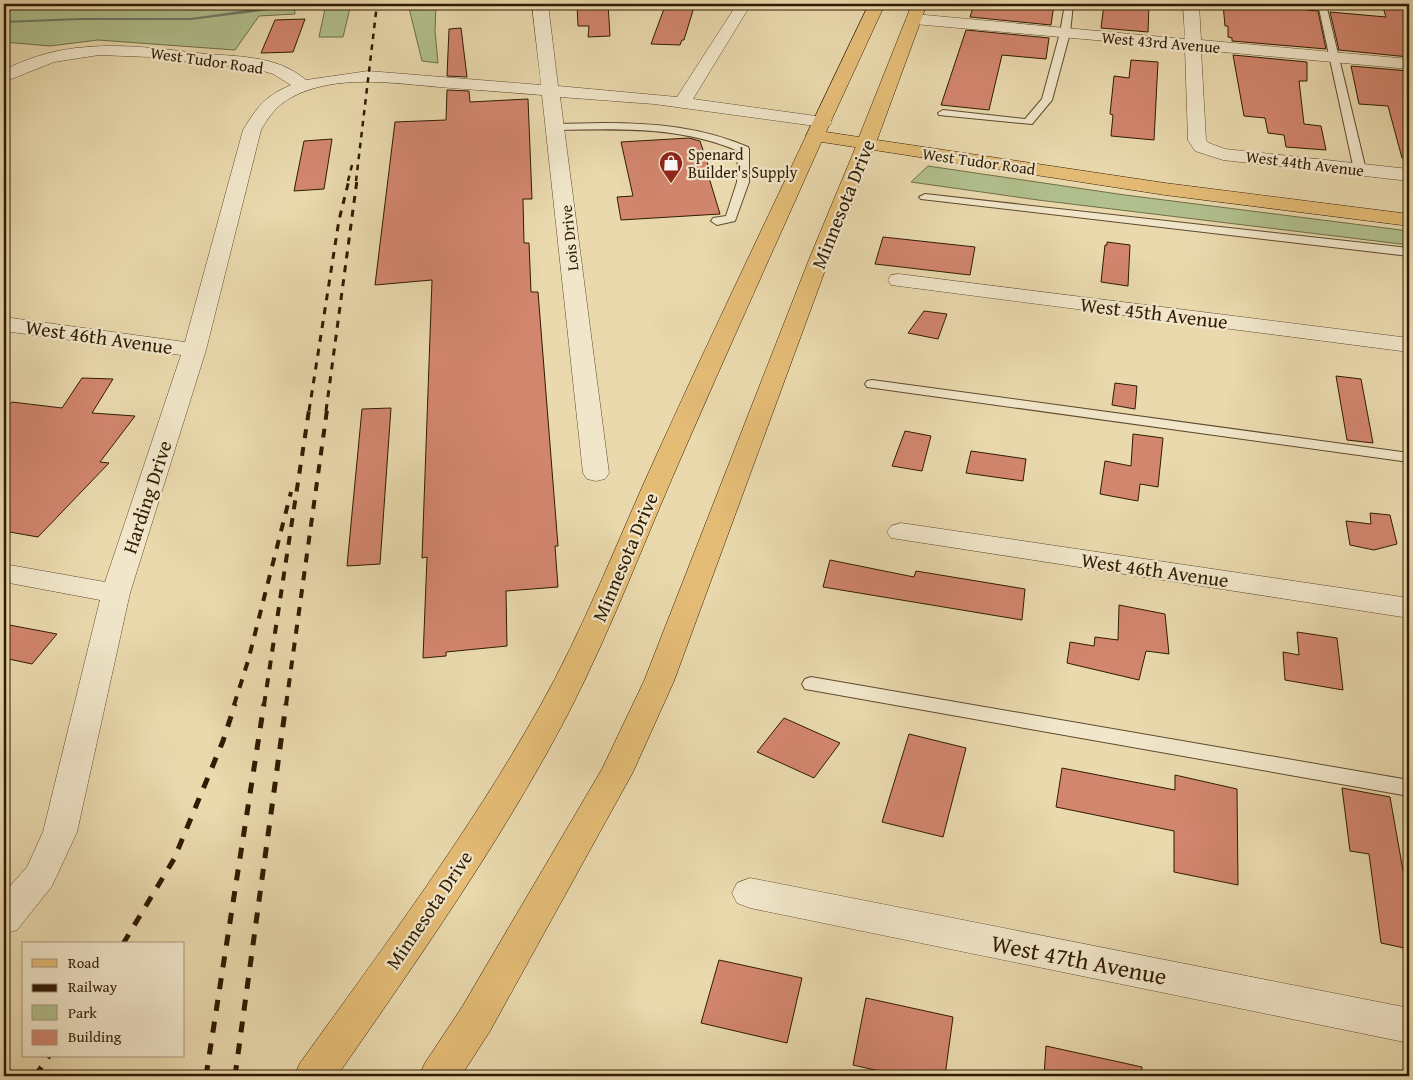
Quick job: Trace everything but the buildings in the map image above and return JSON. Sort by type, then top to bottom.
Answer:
[{"type":"main road","name":"Minnesota Drive","points":[[323,1064],[432,909],[493,814],[553,712],[591,635],[670,453],[877,4]]},
{"type":"main road","name":"Minnesota Drive","points":[[439,1076],[476,1019],[617,772],[659,681],[724,516],[820,257],[920,4]]},
{"type":"main road","name":"West Tudor Road","points":[[819,129],[1165,189],[1409,220]]},
{"type":"main road","name":"West Tudor Road","points":[[869,137],[1409,202]]},
{"type":"street","name":"Lois Drive","points":[[540,4],[552,90],[596,473]]},
{"type":"street","points":[[682,102],[744,4]]},
{"type":"street","points":[[1191,4],[1193,44]]},
{"type":"street","name":"West 43rd Avenue","points":[[914,19],[1409,64]]},
{"type":"street","name":"West 44th Avenue","points":[[1193,44],[1197,140],[1202,148],[1223,154],[1409,175]]},
{"type":"street","name":"West Tudor Road","points":[[4,77],[24,66],[65,54],[114,49],[250,64],[288,74],[304,87],[328,80],[368,76],[552,90],[682,102],[819,129]]},
{"type":"street","name":"Harding Drive","points":[[4,919],[40,876],[60,832],[116,593],[194,350],[252,130],[262,111],[277,97],[304,87]]},
{"type":"street","name":"West Tudor Road","points":[[552,90],[606,103],[819,129]]},
{"type":"street","name":"West 45th Avenue","points":[[899,280],[1409,345]]},
{"type":"street","name":"West 46th Avenue","points":[[4,324],[194,350]]},
{"type":"street","name":"West 46th Avenue","points":[[901,532],[1409,608]]},
{"type":"street","points":[[4,573],[116,593]]},
{"type":"street","name":"West 47th Avenue","points":[[750,893],[1409,1026]]},
{"type":"lane","points":[[943,113],[1028,122],[1047,100],[1065,33],[1069,4]]},
{"type":"lane","points":[[1322,4],[1360,170]]},
{"type":"lane","points":[[556,127],[633,126],[691,132],[731,142],[744,149],[743,182],[732,218],[717,221]]},
{"type":"lane","points":[[925,197],[1409,252]]},
{"type":"lane","points":[[872,384],[1409,458]]},
{"type":"lane","points":[[811,684],[1409,788]]},
{"type":"green space","points":[[4,4],[144,4],[163,9],[204,10],[213,4],[294,4],[295,14],[259,16],[235,50],[98,40],[50,46],[4,42]]},
{"type":"green space","points":[[326,4],[351,4],[343,37],[319,37]]},
{"type":"green space","points":[[408,4],[436,4],[435,31],[438,63],[422,61]]},
{"type":"green space","points":[[928,166],[1125,195],[1409,231],[1409,245],[1038,200],[911,182]]},
{"type":"waterway","points":[[4,22],[80,19],[191,19],[296,4]]},
{"type":"railway","points":[[356,181],[377,4]]},
{"type":"railway","points":[[348,181],[353,161]]},
{"type":"railway","points":[[309,411],[339,220],[349,180]]},
{"type":"railway","points":[[326,411],[357,180]]},
{"type":"railway","points":[[264,705],[309,410]]},
{"type":"railway","points":[[286,705],[327,410]]},
{"type":"railway","points":[[234,705],[248,661],[291,492]]},
{"type":"railway","points":[[124,942],[174,859],[223,741],[235,704]]},
{"type":"railway","points":[[206,1076],[264,704]]},
{"type":"railway","points":[[235,1076],[286,704]]},
{"type":"railway","points":[[35,1076],[48,1058]]},
{"type":"place","name":"Spenard Builder's Supply","points":[[671,184]]}]
